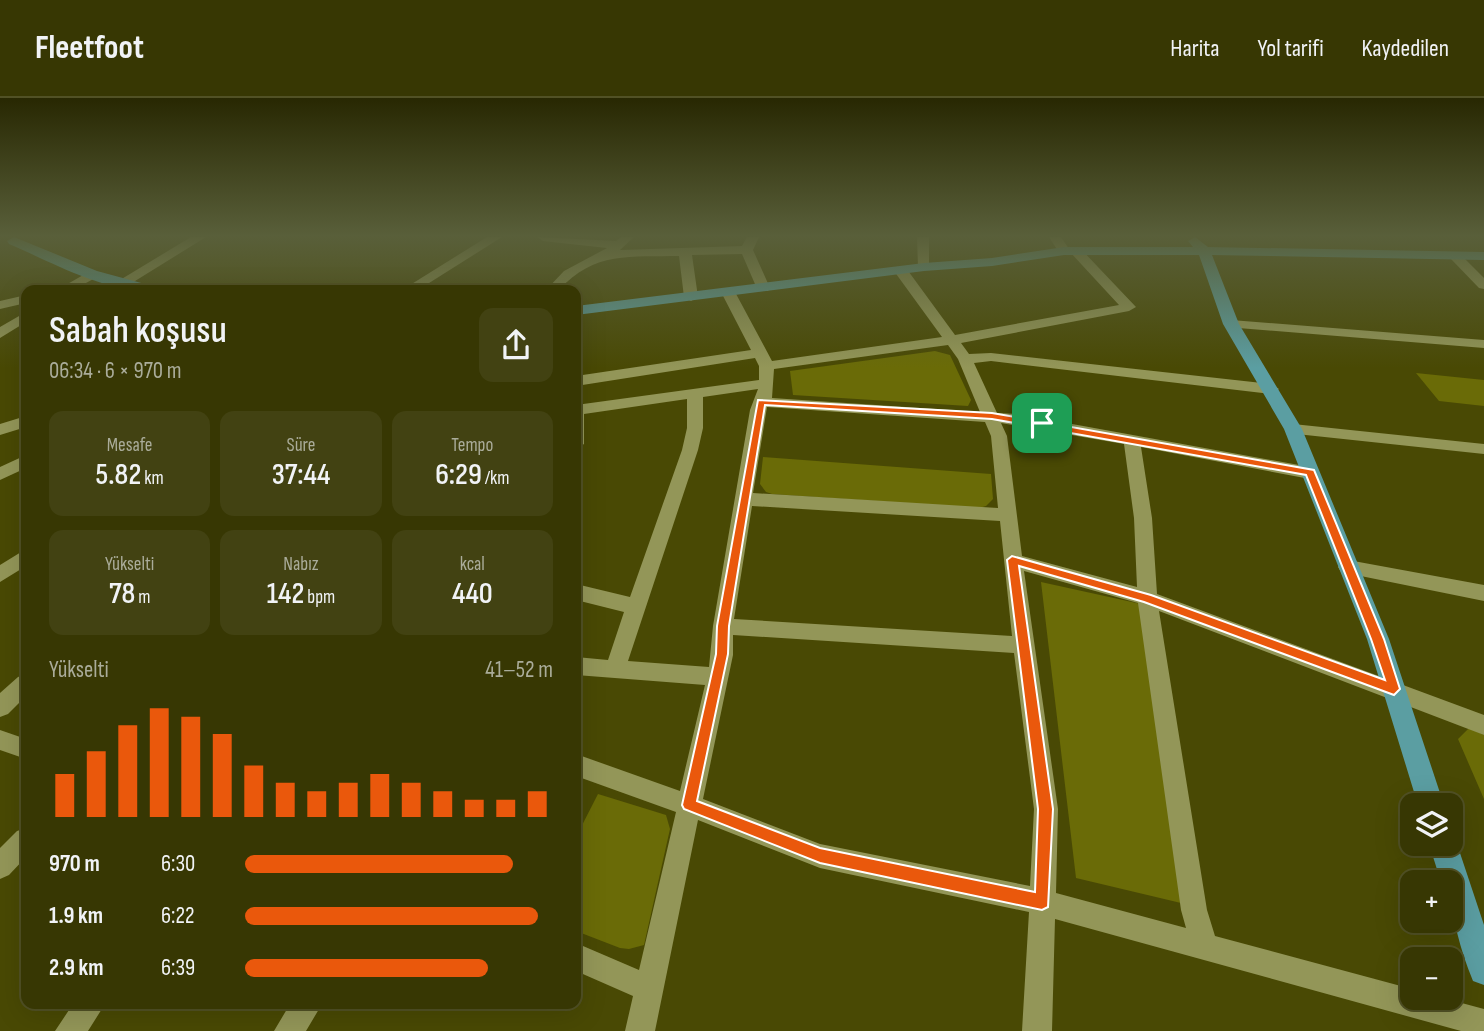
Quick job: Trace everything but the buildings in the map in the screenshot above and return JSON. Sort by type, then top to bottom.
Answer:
[{"type":"main road","points":[[112,281],[127,285]]},
{"type":"main road","points":[[581,310],[824,281]]},
{"type":"main road","points":[[1213,281],[1231,324],[1293,429],[1378,639],[1427,793]]},
{"type":"main road","points":[[1448,856],[1475,917],[1484,970]]},
{"type":"street","points":[[122,284],[128,281]]},
{"type":"street","points":[[689,281],[691,297]]},
{"type":"street","points":[[761,281],[763,288]]},
{"type":"street","points":[[908,281],[965,359],[999,436],[1012,560],[1046,809],[1037,1031]]},
{"type":"street","points":[[581,409],[695,393],[764,376],[1129,307],[1101,281]]},
{"type":"street","points":[[640,1031],[722,654],[723,626],[764,376],[728,292]]},
{"type":"street","points":[[0,305],[21,300]]},
{"type":"street","points":[[0,334],[21,319]]},
{"type":"street","points":[[1231,324],[1484,344]]},
{"type":"street","points":[[965,359],[991,357],[1271,390]]},
{"type":"street","points":[[581,381],[764,376],[1310,473]]},
{"type":"street","points":[[615,669],[690,450],[695,428],[695,393]]},
{"type":"street","points":[[0,430],[21,423]]},
{"type":"street","points":[[1293,429],[1484,449]]},
{"type":"street","points":[[1132,441],[1143,518],[1147,598],[1194,910],[1205,947]]},
{"type":"street","points":[[0,474],[21,467]]},
{"type":"street","points":[[745,499],[1007,515]]},
{"type":"street","points":[[0,575],[21,560]]},
{"type":"street","points":[[1012,560],[1147,598],[1484,725]]},
{"type":"street","points":[[1348,567],[1484,593]]},
{"type":"street","points":[[581,593],[637,607]]},
{"type":"street","points":[[723,626],[1023,645]]},
{"type":"street","points":[[581,666],[717,677]]},
{"type":"street","points":[[0,707],[21,688]]},
{"type":"street","points":[[0,740],[21,747]]},
{"type":"street","points":[[581,767],[820,856],[1042,902],[1484,1023]]},
{"type":"street","points":[[0,866],[21,845]]},
{"type":"street","points":[[581,959],[649,989]]},
{"type":"street","points":[[69,1031],[87,1009]]},
{"type":"street","points":[[289,1031],[304,1009]]},
{"type":"shaded area","points":[[935,351],[950,355],[971,400],[968,406],[793,395],[790,371]]},
{"type":"shaded area","points":[[1416,373],[1484,380],[1484,406],[1439,401]]},
{"type":"shaded area","points":[[763,457],[991,474],[993,499],[986,506],[979,508],[772,494],[766,492],[760,484]]},
{"type":"shaded area","points":[[1041,582],[1141,604],[1181,903],[1076,878]]},
{"type":"shaded area","points":[[1469,728],[1484,735],[1484,799],[1458,739]]},
{"type":"shaded area","points":[[598,794],[666,815],[670,829],[644,945],[629,949],[620,948],[581,933],[581,827]]},
{"type":"route","points":[[761,402],[992,416],[1042,423],[1310,473],[1378,639],[1394,689],[1147,598],[1012,560],[1046,809],[1042,902],[820,856],[689,805],[722,654],[723,626],[761,402]]}]
